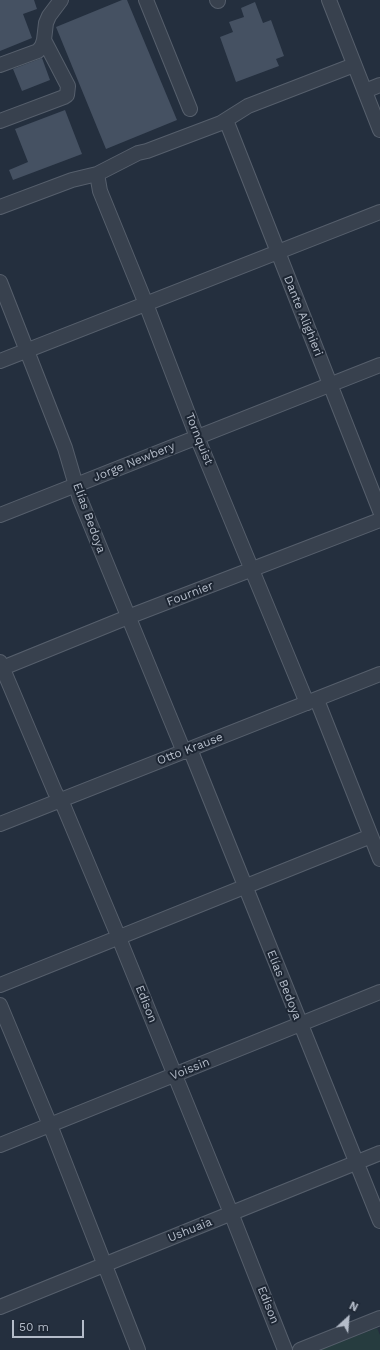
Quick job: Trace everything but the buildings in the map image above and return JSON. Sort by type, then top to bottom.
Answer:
[{"type":"street","points":[[0,65],[38,51],[44,40],[46,23],[49,16],[61,0]]},
{"type":"street","points":[[146,0],[190,109]]},
{"type":"street","points":[[329,0],[380,130]]},
{"type":"street","points":[[0,121],[64,97],[67,94],[68,86],[44,40]]},
{"type":"street","points":[[0,208],[72,180],[97,174],[138,153],[147,151],[226,120],[248,106],[354,65]]},
{"type":"street","points":[[365,92],[380,85]]},
{"type":"street","name":"Dante Alighieri","points":[[226,120],[380,511]]},
{"type":"street","name":"Tornquist","points":[[97,174],[100,191],[146,304],[197,437],[252,570],[312,701],[376,847]]},
{"type":"street","points":[[0,361],[380,212]]},
{"type":"street","name":"Elías Bedoya","points":[[0,282],[65,448],[80,498],[128,617],[187,750],[245,888],[380,1221]]},
{"type":"street","name":"Jorge Newbery","points":[[0,515],[380,365]]},
{"type":"street","name":"Fournier","points":[[1,666],[380,520]]},
{"type":"street","name":"Edison","points":[[1,666],[55,792],[64,807],[119,938],[285,1350]]},
{"type":"street","name":"Otto Krause","points":[[0,824],[380,674]]},
{"type":"street","points":[[0,985],[245,888],[376,847]]},
{"type":"street","name":"Voissin","points":[[0,1145],[380,992]]},
{"type":"street","points":[[0,1005],[50,1126],[138,1350]]},
{"type":"street","name":"Ushuaia","points":[[0,1307],[380,1153]]},
{"type":"street","points":[[300,1350],[380,1318]]},
{"type":"green space","points":[[377,1328],[380,1335],[380,1350],[319,1350]]}]
